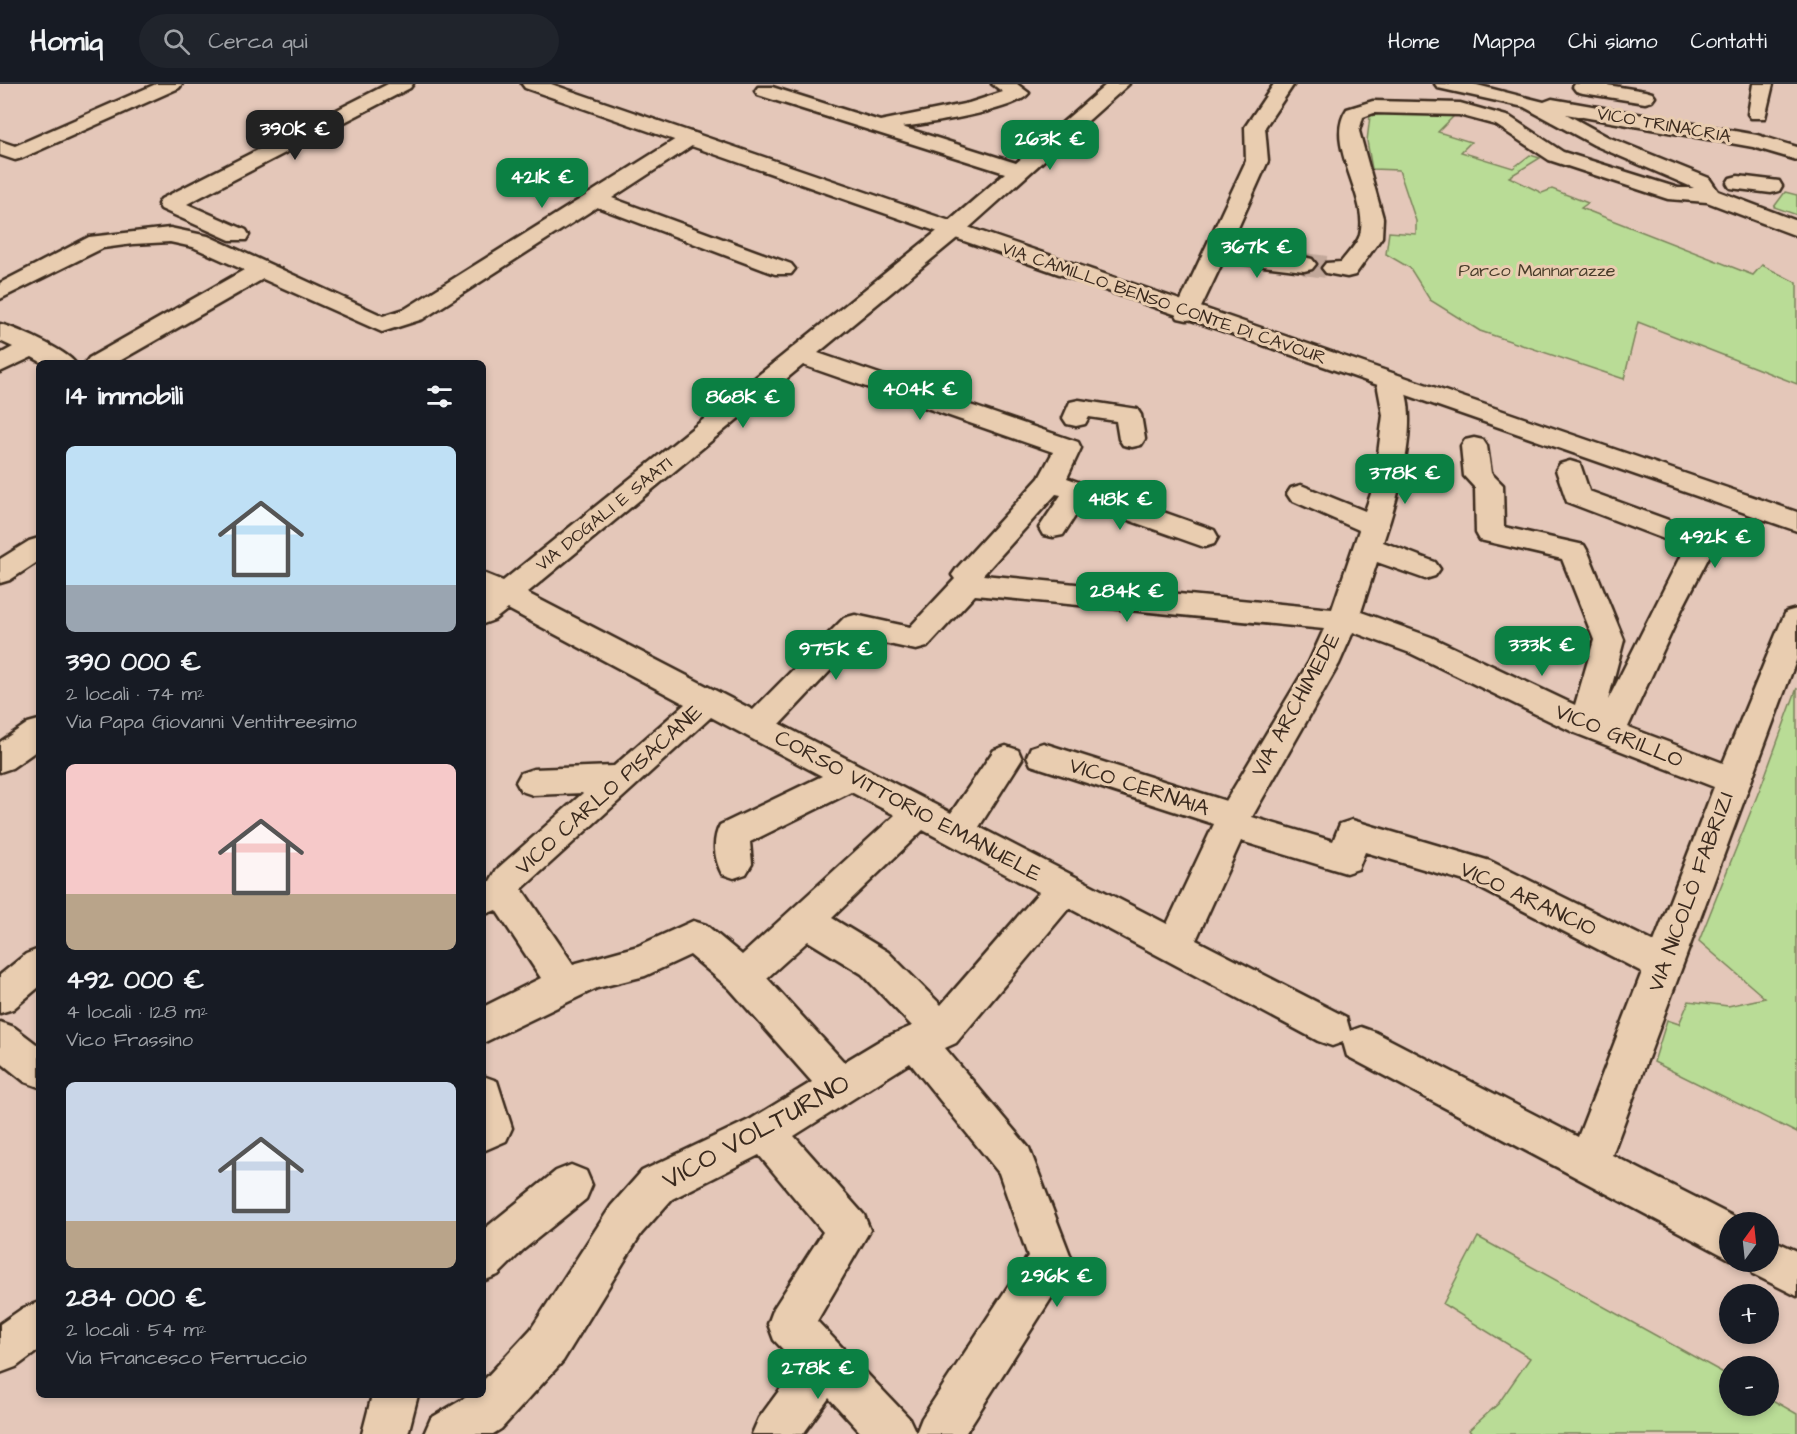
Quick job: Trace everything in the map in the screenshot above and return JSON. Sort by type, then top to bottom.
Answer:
[{"type":"street","points":[[5,154],[42,142],[172,84]]},
{"type":"street","points":[[297,262],[169,204],[403,84]]},
{"type":"street","name":"VIA CAMILLO BENSO CONTE DI CAVOUR","points":[[532,84],[954,229],[1187,313],[1797,522]]},
{"type":"street","points":[[889,123],[970,109],[998,102],[1019,93],[1002,84]]},
{"type":"street","name":"VIA DOGALI E SAATI","points":[[490,597],[799,355],[954,229],[1119,84]]},
{"type":"street","points":[[1187,313],[1257,161],[1255,127],[1284,84]]},
{"type":"street","points":[[1445,84],[1530,93],[1601,141],[1701,183],[1710,196]]},
{"type":"street","points":[[1566,84],[1645,97]]},
{"type":"street","points":[[1758,114],[1763,84]]},
{"type":"street","points":[[771,87],[1020,171]]},
{"type":"street","name":"VICO TRINACRIA","points":[[1530,93],[1756,141],[1797,154]]},
{"type":"street","points":[[1334,268],[1347,270],[1371,237],[1372,218],[1349,131],[1354,112],[1373,107],[1460,109],[1503,121],[1556,156],[1676,194],[1710,196],[1797,230]]},
{"type":"street","points":[[0,292],[97,242],[170,235],[200,241],[382,325],[414,314],[691,138]]},
{"type":"street","points":[[1738,183],[1751,182],[1771,186]]},
{"type":"street","points":[[596,199],[783,269]]},
{"type":"street","points":[[189,311],[214,283],[219,265],[215,248]]},
{"type":"street","points":[[1215,254],[1304,264]]},
{"type":"street","points":[[103,360],[261,270]]},
{"type":"street","points":[[382,300],[414,314]]},
{"type":"street","points":[[0,331],[56,360]]},
{"type":"street","points":[[0,364],[32,347]]},
{"type":"street","points":[[799,355],[1076,419],[1128,415],[1132,440]]},
{"type":"street","name":"VIA ARCHIMEDE","points":[[1175,946],[1233,821],[1269,753],[1323,664],[1343,620],[1388,485],[1396,414],[1390,383]]},
{"type":"street","points":[[967,575],[1051,482],[1076,419]]},
{"type":"street","points":[[1474,446],[1478,476],[1489,485],[1490,533],[1574,552],[1609,640],[1597,728]]},
{"type":"street","points":[[1570,470],[1577,496],[1708,531],[1667,609],[1597,728]]},
{"type":"street","points":[[1051,482],[1204,537]]},
{"type":"street","points":[[1053,528],[1077,492]]},
{"type":"street","points":[[1301,494],[1425,569]]},
{"type":"street","points":[[0,573],[36,550]]},
{"type":"street","name":"VICO GRILLO","points":[[757,727],[855,626],[916,639],[968,584],[1343,620],[1382,628],[1419,642],[1521,695],[1597,728],[1731,780]]},
{"type":"street","name":"CORSO VITTORIO EMANUELE","points":[[490,597],[757,727],[1719,1232]]},
{"type":"street","name":"VIA NICOLÒ FABRIZI","points":[[1588,1164],[1665,966],[1731,780],[1797,620]]},
{"type":"street","name":"VICO CARLO PISACANE","points":[[493,895],[708,702]]},
{"type":"street","name":"VICO CERNAIA","points":[[1043,756],[1233,821]]},
{"type":"street","points":[[957,832],[1006,759]]},
{"type":"street","points":[[734,864],[732,835],[850,777]]},
{"type":"street","points":[[533,782],[622,779]]},
{"type":"street","points":[[742,977],[806,921],[920,813]]},
{"type":"street","name":"VICO ARANCIO","points":[[1233,821],[1346,859],[1352,834],[1478,871],[1665,966]]},
{"type":"street","name":"VICO VOLTURNO","points":[[466,1423],[547,1345],[626,1220],[657,1185],[765,1132],[898,1050],[929,1037],[988,980],[1064,888]]},
{"type":"street","points":[[493,895],[566,984]]},
{"type":"street","points":[[806,921],[875,963],[929,1037],[1015,1162],[1051,1260],[938,1434]]},
{"type":"street","points":[[486,1024],[566,984],[592,973],[645,960],[693,936],[742,977],[841,1086]]},
{"type":"street","points":[[0,997],[36,967]]},
{"type":"street","points":[[0,1039],[36,1067]]},
{"type":"street","points":[[486,1105],[492,1128],[486,1131]]},
{"type":"street","points":[[765,1132],[849,1230],[790,1324],[893,1434]]},
{"type":"street","points":[[486,1257],[508,1235],[571,1185]]},
{"type":"street","points":[[1779,1265],[1797,1274]]},
{"type":"street","points":[[0,1351],[36,1326]]},
{"type":"street","points":[[775,1434],[827,1363]]},
{"type":"street","points":[[385,1434],[394,1398]]},
{"type":"green space","name":"Parco Mannarazze","points":[[1389,112],[1455,115],[1438,132],[1471,142],[1461,152],[1513,168],[1530,155],[1540,158],[1509,177],[1542,193],[1552,189],[1588,203],[1581,208],[1753,275],[1762,265],[1797,283],[1797,384],[1638,322],[1624,379],[1480,331],[1430,300],[1410,268],[1386,254],[1389,232],[1416,234],[1416,221],[1399,170],[1372,169],[1367,141],[1370,116]]},
{"type":"green space","points":[[1785,192],[1797,195],[1797,215],[1774,207]]},
{"type":"green space","points":[[1797,688],[1797,1133],[1654,1062],[1667,1020],[1679,1024],[1689,1001],[1728,1006],[1765,998],[1699,941],[1763,781]]},
{"type":"green space","points":[[1478,1237],[1719,1370],[1719,1416],[1779,1416],[1779,1404],[1797,1414],[1797,1434],[1472,1434],[1469,1430],[1498,1404],[1530,1358],[1443,1304]]},
{"type":"tunnel","points":[[1304,264],[1334,268]]}]
